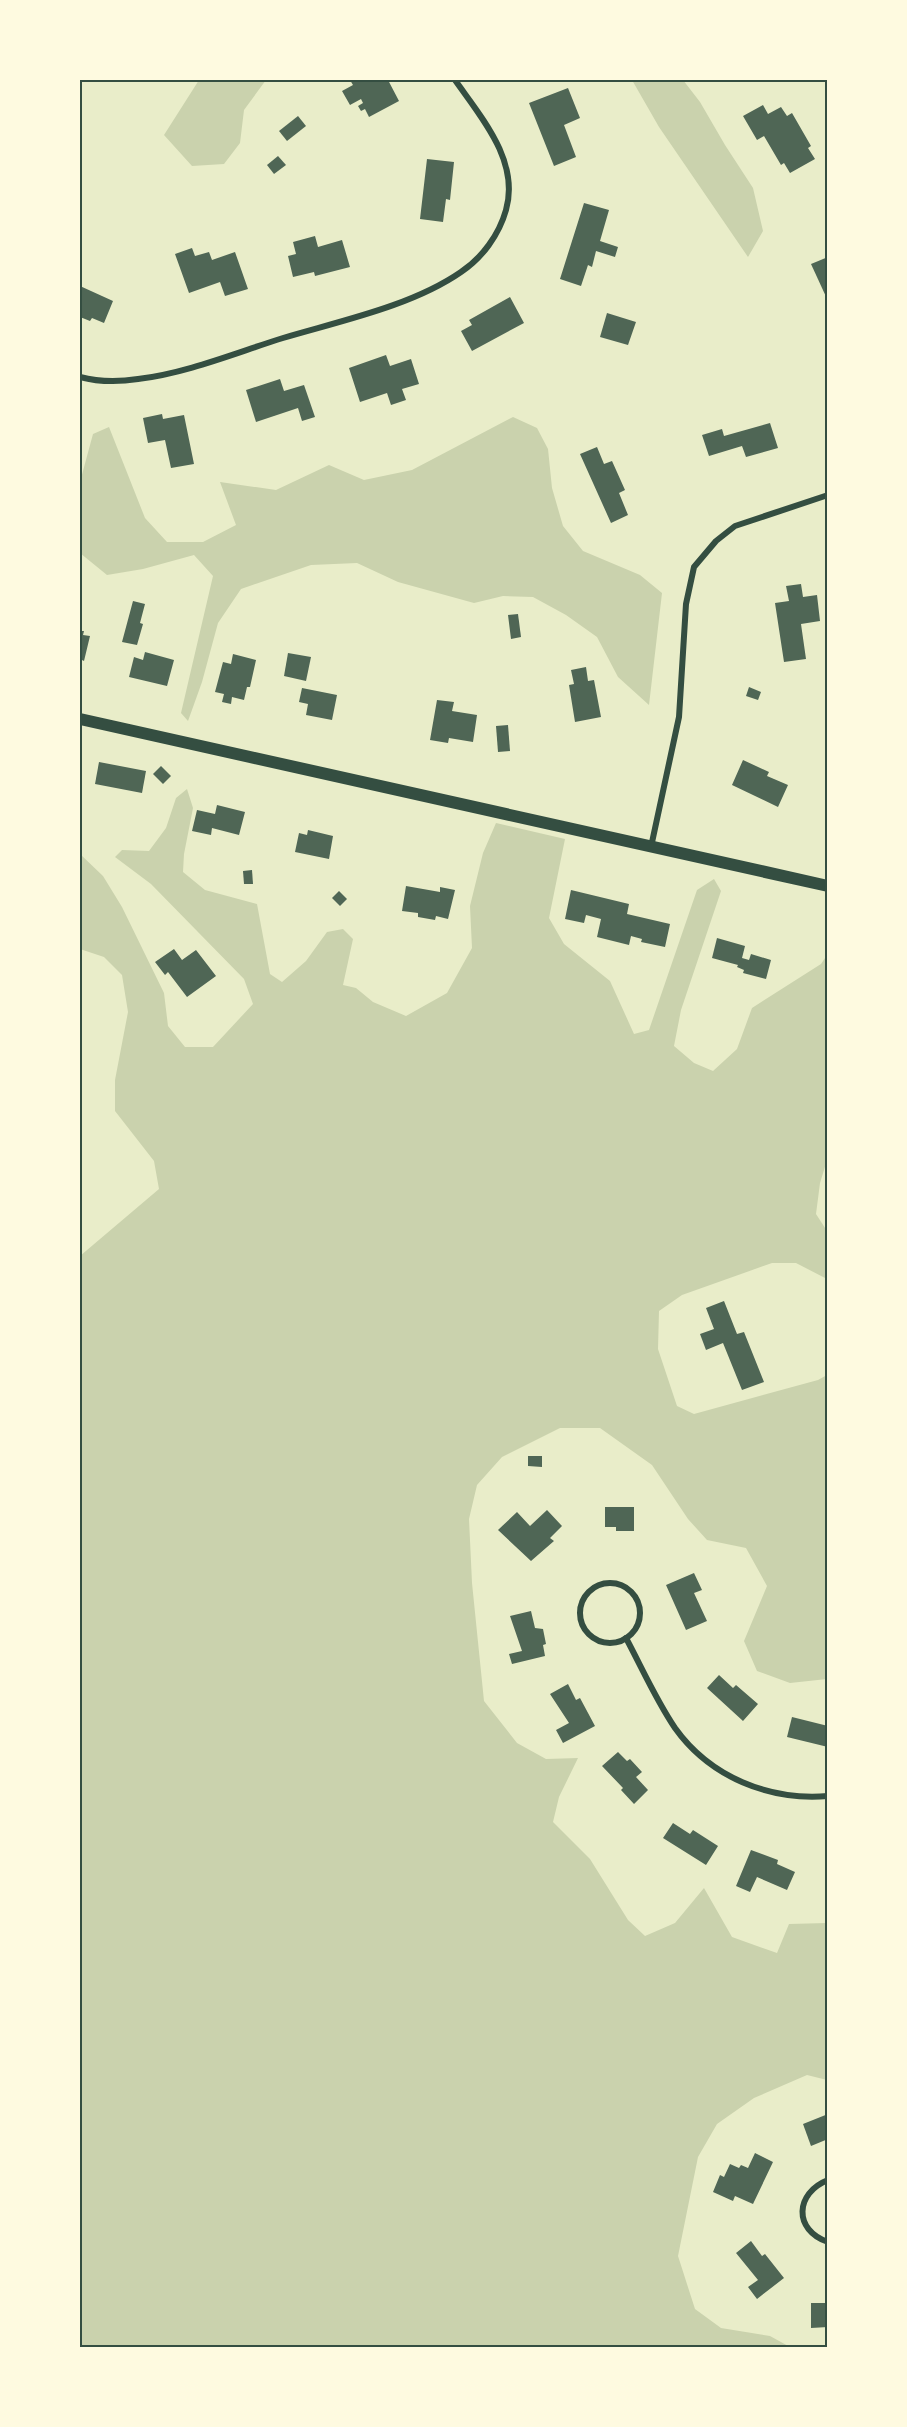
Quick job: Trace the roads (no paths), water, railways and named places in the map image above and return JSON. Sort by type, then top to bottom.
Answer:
[{"type":"main road","points":[[80,719],[828,886]]},
{"type":"street","points":[[80,377],[114,381],[137,380],[181,370],[387,306],[433,287],[466,268],[483,252],[500,226],[507,202],[508,177],[505,161],[493,136],[455,80]]},
{"type":"street","points":[[651,847],[679,717],[686,604],[694,567],[716,541],[735,526],[828,495]]},
{"type":"street","points":[[614,1583],[625,1587],[633,1594],[640,1609],[639,1620],[635,1630],[626,1638],[615,1643],[602,1643],[586,1633],[580,1622],[579,1609],[592,1588],[614,1583]]},
{"type":"street","points":[[626,1638],[675,1728],[704,1757],[737,1780],[762,1791],[788,1796],[828,1796]]},
{"type":"street","points":[[828,2180],[812,2188],[806,2196],[802,2215],[810,2232],[828,2242]]}]
